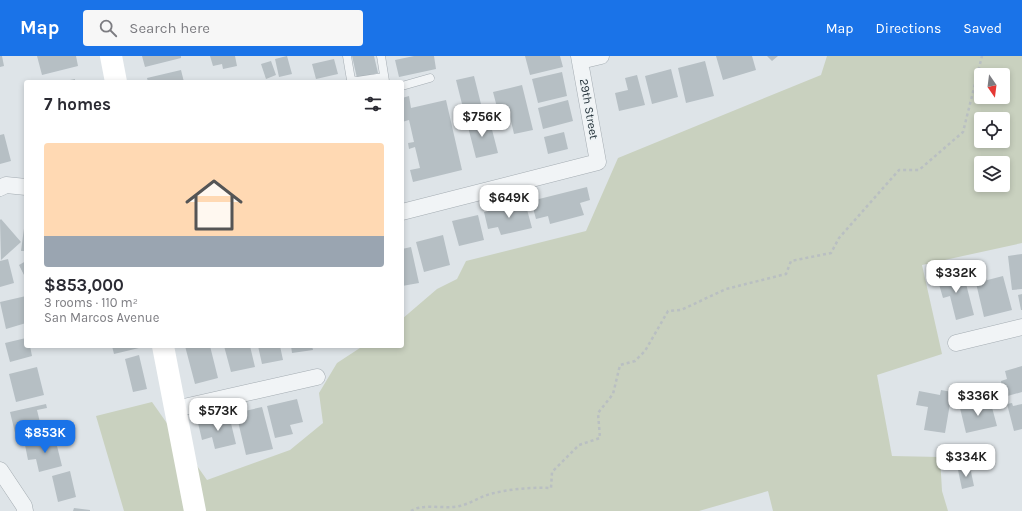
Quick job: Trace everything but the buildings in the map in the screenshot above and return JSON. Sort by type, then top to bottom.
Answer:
[{"type":"main road","points":[[111,56],[116,80]]},
{"type":"main road","points":[[163,348],[195,511]]},
{"type":"street","points":[[580,58],[601,56]]},
{"type":"street","name":"29th Street","points":[[404,211],[598,162],[580,58]]},
{"type":"street","points":[[0,188],[6,185],[24,187]]},
{"type":"street","points":[[956,343],[1022,327]]},
{"type":"street","points":[[175,409],[317,377]]},
{"type":"street","points":[[0,470],[24,506],[25,511]]},
{"type":"lane","points":[[347,56],[352,80]]},
{"type":"lane","points":[[381,56],[385,80]]},
{"type":"lane","points":[[404,85],[430,78]]},
{"type":"path","points":[[411,511],[418,506],[437,508],[461,506],[489,494],[527,487],[551,488],[552,472],[557,466],[579,445],[600,438],[598,413],[613,394],[620,365],[635,361],[645,351],[668,311],[681,310],[726,289],[786,274],[791,261],[831,253],[839,238],[900,170],[919,170],[963,132],[982,56]]},
{"type":"green space","points":[[827,56],[1022,56],[1022,243],[922,265],[942,354],[877,375],[892,456],[940,457],[942,491],[948,511],[773,511],[768,491],[699,511],[124,511],[96,416],[152,402],[207,480],[290,450],[323,423],[319,393],[337,363],[360,348],[404,348],[404,317],[437,289],[457,279],[466,261],[586,231],[618,158],[821,75]]}]
